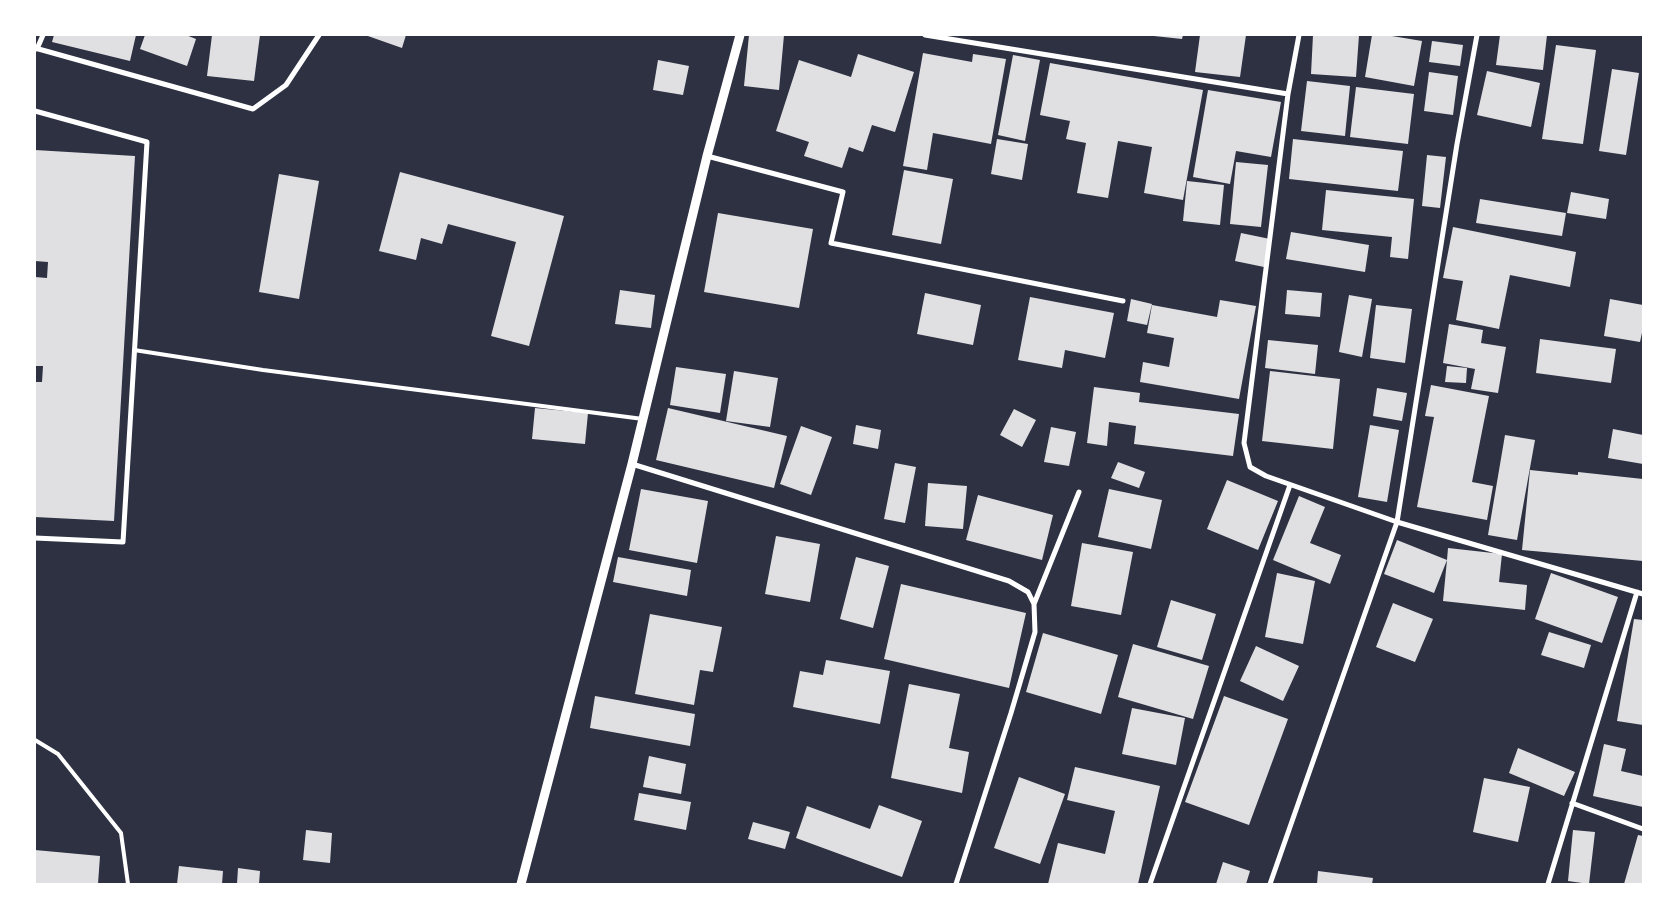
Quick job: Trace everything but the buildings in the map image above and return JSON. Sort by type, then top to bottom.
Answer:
[{"type":"street","points":[[43,35],[36,48],[253,109],[286,85],[319,35]]},
{"type":"street","points":[[521,884],[632,464],[707,156],[740,35]]},
{"type":"street","points":[[925,35],[1288,94]]},
{"type":"street","points":[[1299,35],[1288,94],[1244,443],[1250,467],[1266,476],[1290,485],[1397,522],[1640,593],[1572,803],[1548,884]]},
{"type":"street","points":[[1270,884],[1397,522],[1457,144],[1477,35]]},
{"type":"street","points":[[35,111],[147,142],[123,542],[35,538]]},
{"type":"street","points":[[707,156],[843,192],[831,243],[1123,301]]},
{"type":"street","points":[[632,464],[1008,581],[1028,592],[1034,604]]},
{"type":"street","points":[[1150,884],[1290,485]]},
{"type":"street","points":[[956,884],[1035,632],[1034,604],[1079,492]]},
{"type":"street","points":[[1572,803],[1643,829]]},
{"type":"lane","points":[[134,350],[262,370],[643,419]]},
{"type":"lane","points":[[35,740],[58,754],[121,832],[128,884]]}]
